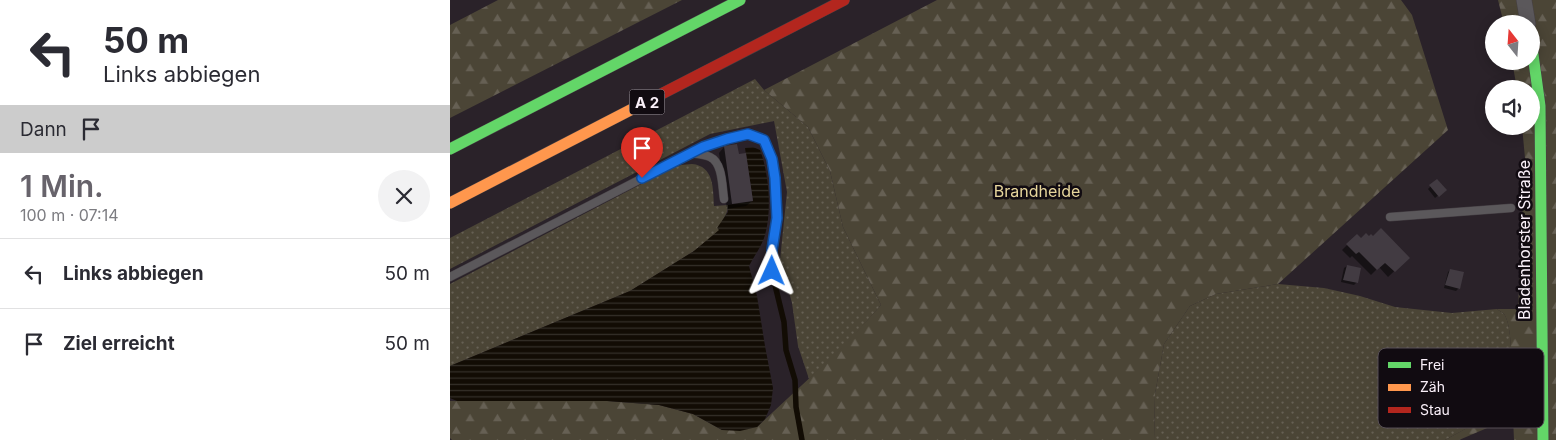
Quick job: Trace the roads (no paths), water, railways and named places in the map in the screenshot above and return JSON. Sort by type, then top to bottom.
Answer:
[{"type":"main road","points":[[450,149],[740,0]]},
{"type":"main road","name":"A 2","points":[[450,203],[844,0]]},
{"type":"main road","name":"Bladenhorster Straße","points":[[1535,70],[1540,106],[1542,348]]},
{"type":"street","points":[[1524,0],[1526,15]]},
{"type":"lane","points":[[450,277],[690,153],[727,139],[748,134],[764,140],[772,159],[777,218],[772,250],[772,271]]},
{"type":"lane","points":[[690,153],[708,156],[715,160],[720,173],[724,199]]},
{"type":"lane","points":[[1390,217],[1511,208]]},
{"type":"waterway","points":[[772,280],[774,281],[784,322],[786,350],[795,380],[796,407],[802,440]]},
{"type":"park label","name":"Brandheide","points":[[1037,191]]}]
